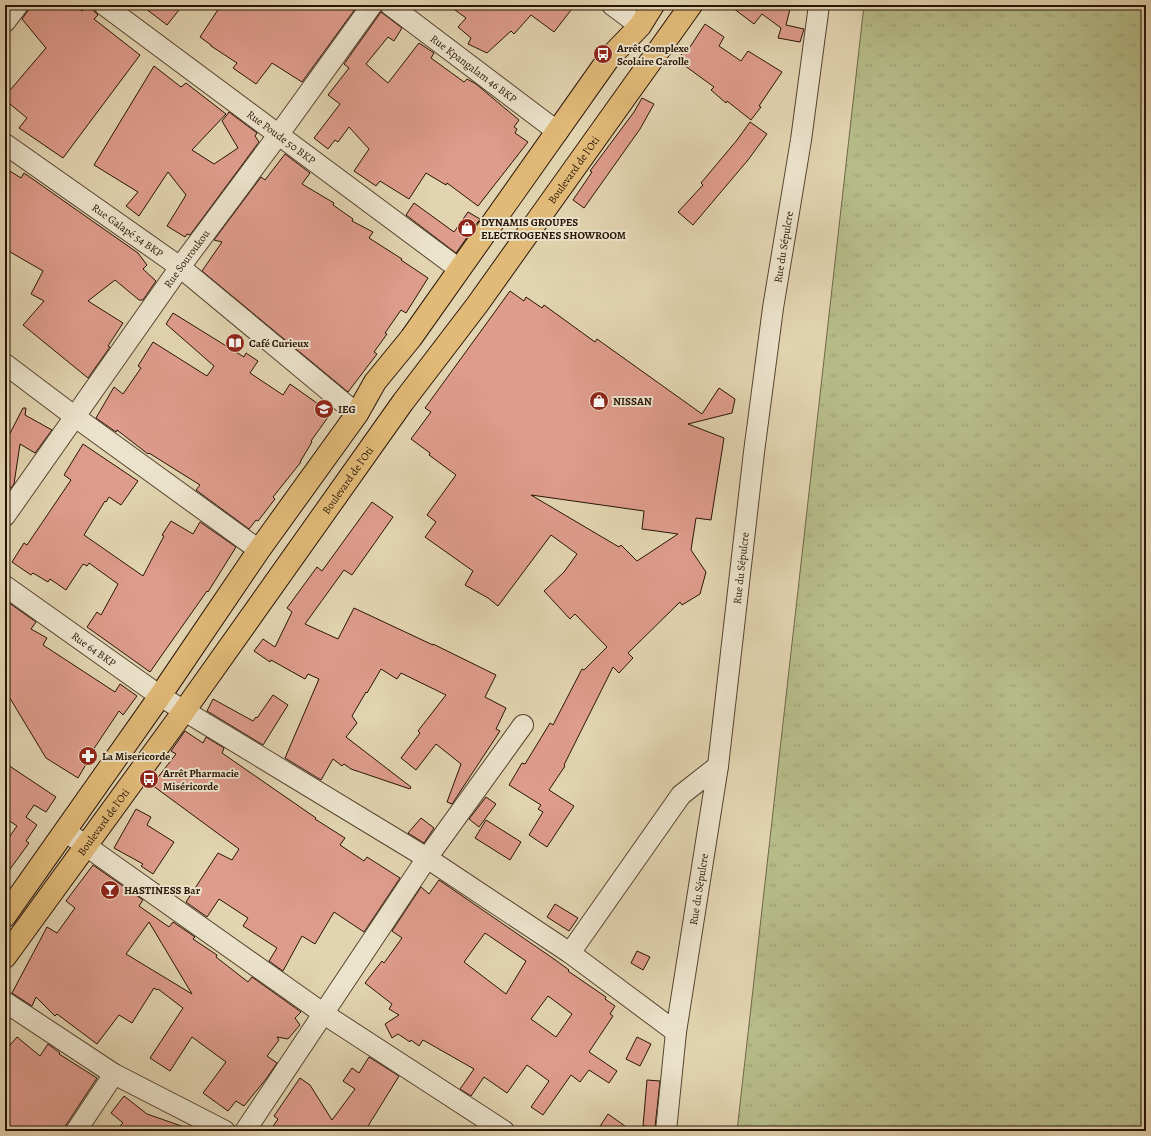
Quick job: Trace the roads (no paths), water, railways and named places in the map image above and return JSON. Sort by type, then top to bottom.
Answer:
[{"type":"main road","points":[[5,916],[160,696],[260,550],[357,414],[375,382],[411,338],[609,58],[640,26],[653,5]]},
{"type":"main road","name":"Boulevard de l'Oti","points":[[5,957],[184,711],[403,402],[478,305],[691,5]]},
{"type":"street","points":[[5,22],[18,5]]},
{"type":"street","name":"Rue Poude 50 BKP","points":[[104,5],[459,269]]},
{"type":"street","name":"Rue Souroukou","points":[[5,516],[180,267],[279,134],[372,5]]},
{"type":"street","name":"Rue Kpangalam 46 BKP","points":[[390,5],[558,132]]},
{"type":"street","points":[[612,5],[640,26]]},
{"type":"street","name":"Rue du Sépulcre","points":[[666,1131],[676,1032],[718,766],[754,452],[773,308],[801,140],[819,5]]},
{"type":"street","name":"Rue Galapé 54 BKP","points":[[5,144],[180,267],[357,414]]},
{"type":"street","points":[[5,364],[74,416],[260,550]]},
{"type":"street","name":"Rue 64 BKP","points":[[5,586],[160,696],[427,858],[570,953],[676,1032]]},
{"type":"street","points":[[245,1131],[427,858],[523,725]]},
{"type":"street","points":[[570,953],[680,795],[718,766]]},
{"type":"street","points":[[65,831],[324,1014],[504,1131]]},
{"type":"street","points":[[5,1002],[114,1074],[225,1131]]},
{"type":"street","points":[[76,1131],[114,1074]]},
{"type":"place","name":"Arrêt Complexe Scolaire Carolle","points":[[603,54]]},
{"type":"place","name":"DYNAMIS GROUPES ELECTROGENES SHOWROOM","points":[[467,228]]},
{"type":"place","name":"Café Curieux","points":[[235,343]]},
{"type":"place","name":"NISSAN","points":[[599,401]]},
{"type":"place","name":"IEG","points":[[324,409]]},
{"type":"place","name":"La Misericorde","points":[[88,756]]},
{"type":"place","name":"Arrêt Pharmacie Miséricorde","points":[[149,779]]},
{"type":"place","name":"HASTINESS Bar","points":[[110,890]]}]
